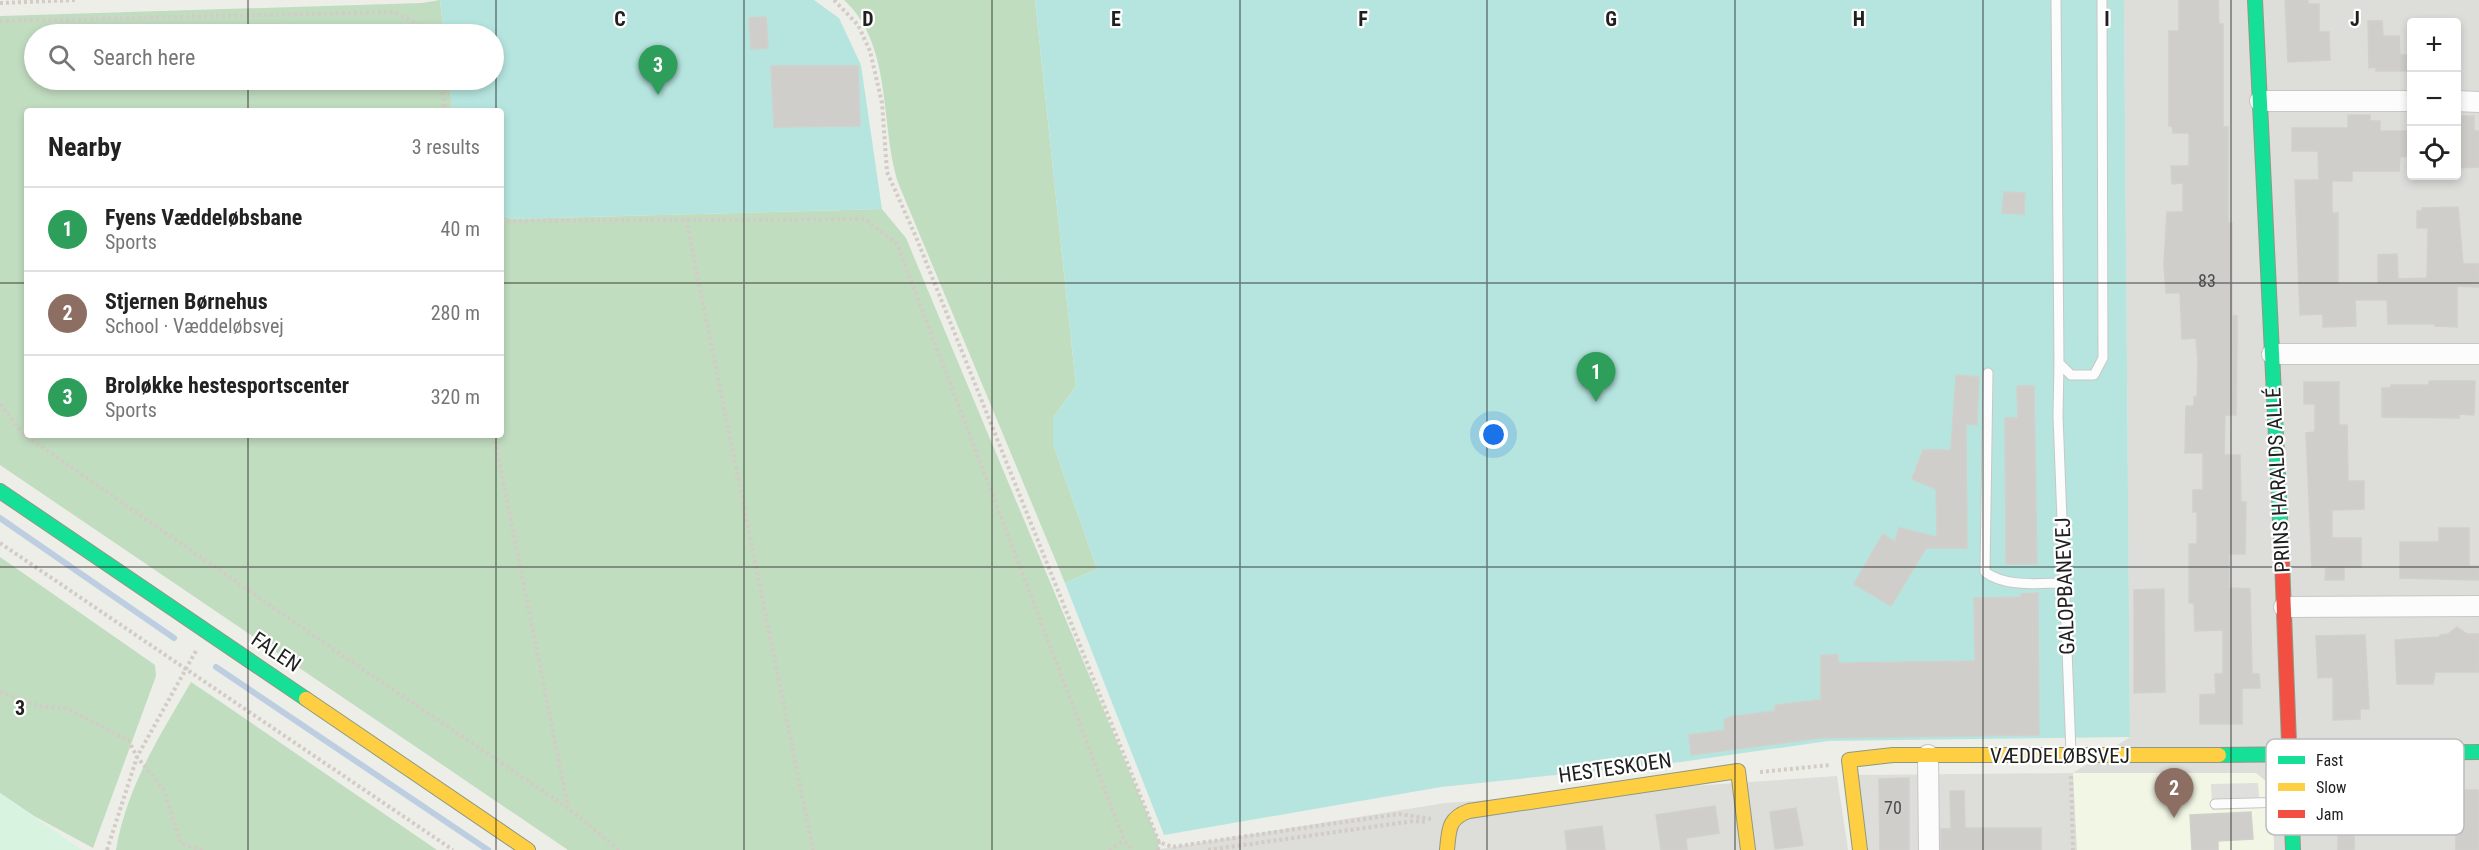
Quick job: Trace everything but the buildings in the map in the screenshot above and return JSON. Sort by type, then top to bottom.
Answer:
[{"type":"street","name":"PRINS HARALDS ALLÉ","points":[[2255,0],[2284,607],[2288,739]]},
{"type":"street","points":[[2260,101],[2407,101]]},
{"type":"street","points":[[2461,102],[2479,102]]},
{"type":"street","points":[[2272,354],[2479,354]]},
{"type":"street","name":"FALEN","points":[[0,491],[528,850]]},
{"type":"street","points":[[2284,607],[2479,606]]},
{"type":"street","name":"VÆDDELØBSVEJ","points":[[2464,752],[2479,752]]},
{"type":"street","name":"VÆDDELØBSVEJ","points":[[1849,760],[1893,755],[2266,753]]},
{"type":"street","points":[[1928,755],[1929,850]]},
{"type":"street","points":[[1849,760],[1860,850]]},
{"type":"street","points":[[1738,771],[1748,850]]},
{"type":"street","name":"HESTESKOEN","points":[[1450,823],[1458,815],[1469,811],[1738,771]]},
{"type":"street","points":[[1447,850],[1450,823]]},
{"type":"street","name":"PRINS HARALDS ALLÉ","points":[[2292,835],[2293,850]]},
{"type":"lane","name":"GALOPBANEVEJ","points":[[2056,0],[2058,416],[2071,755]]},
{"type":"lane","points":[[2059,363],[2071,375],[2094,375],[2103,358],[2102,0]]},
{"type":"lane","points":[[1988,373],[1985,572],[1995,579],[2020,583],[2065,583]]},
{"type":"lane","points":[[2215,804],[2266,802]]},
{"type":"path","points":[[0,3],[76,0]]},
{"type":"path","points":[[834,0],[858,26],[870,51],[882,103],[887,172],[916,237],[1159,842],[1158,850]]},
{"type":"path","points":[[0,21],[394,12],[418,24]]},
{"type":"path","points":[[442,90],[445,108]]},
{"type":"path","points":[[686,218],[813,850]]},
{"type":"path","points":[[504,221],[686,218],[865,219],[897,244],[1124,840],[1132,850]]},
{"type":"path","points":[[0,404],[24,434]]},
{"type":"path","points":[[29,438],[333,649],[568,808],[619,850]]},
{"type":"path","points":[[495,438],[568,808]]},
{"type":"path","points":[[0,543],[453,850]]},
{"type":"path","points":[[107,850],[137,757],[185,668],[208,632]]},
{"type":"path","points":[[0,692],[39,706],[68,709],[129,741],[137,757],[164,790],[181,844],[204,850]]},
{"type":"path","points":[[2071,755],[2073,850]]},
{"type":"path","points":[[1738,771],[1770,772],[1849,760]]},
{"type":"path","points":[[1159,842],[1172,847],[1399,814],[1450,823]]},
{"type":"path","points":[[1208,850],[1414,821],[1450,823]]},
{"type":"path","points":[[1109,850],[1124,840]]},
{"type":"shaded area","points":[[440,0],[814,0],[839,18],[861,65],[882,209],[511,219],[504,216],[504,108],[452,108],[450,90],[504,90],[504,24],[443,24]]},
{"type":"shaded area","points":[[1035,0],[2124,0],[2130,737],[1828,741],[1681,762],[1441,787],[1164,835],[1065,583],[1097,569],[1053,444],[1053,418],[1076,386]]},
{"type":"shaded area","points":[[2124,0],[2479,0],[2479,850],[1868,850],[1858,775],[2073,773],[2130,737]]},
{"type":"shaded area","points":[[2073,773],[2256,773],[2266,781],[2266,835],[2274,835],[2274,850],[2077,850]]},
{"type":"shaded area","points":[[1837,776],[1848,850],[1154,850],[1445,803]]},
{"type":"shaded area","points":[[2258,783],[2260,808],[2212,810],[2211,784]]},
{"type":"shaded area","points":[[0,793],[82,850],[0,850]]},
{"type":"green space","points":[[440,0],[443,24],[24,24],[24,90],[450,90],[452,108],[24,108],[24,438],[504,438],[504,216],[511,219],[882,209],[906,238],[1159,842],[1158,850],[568,850],[0,465],[0,16],[422,3]]},
{"type":"green space","points":[[844,0],[1035,0],[1076,386],[1053,418],[1053,444],[1097,569],[1065,583],[899,185],[893,162],[878,63],[871,40],[860,19]]},
{"type":"green space","points":[[0,557],[155,665],[156,676],[93,848],[34,816],[0,793]]},
{"type":"green space","points":[[191,682],[437,850],[116,850],[136,783],[156,742]]},
{"type":"waterway","points":[[0,518],[174,638]]},
{"type":"waterway","points":[[216,667],[488,850]]},
{"type":"traffic: fast","points":[[2255,0],[2282,561]]},
{"type":"traffic: fast","points":[[0,491],[306,699]]},
{"type":"traffic: fast","points":[[2464,752],[2479,752]]},
{"type":"traffic: fast","points":[[2219,755],[2266,754]]},
{"type":"traffic: fast","points":[[2292,835],[2293,850]]},
{"type":"traffic: slow","points":[[306,699],[528,850]]},
{"type":"traffic: slow","points":[[1860,850],[1849,760],[1893,755],[2219,755]]},
{"type":"traffic: slow","points":[[1447,850],[1449,831],[1453,821],[1469,811],[1738,771],[1748,850]]},
{"type":"traffic: jam","points":[[2282,561],[2289,739]]},
{"type":"place","name":"Broløkke hestesportscenter","points":[[658,95]]},
{"type":"place","name":"Fyens Væddeløbsbane","points":[[1596,402]]},
{"type":"place","name":"Stjernen Børnehus","points":[[2174,818]]}]
